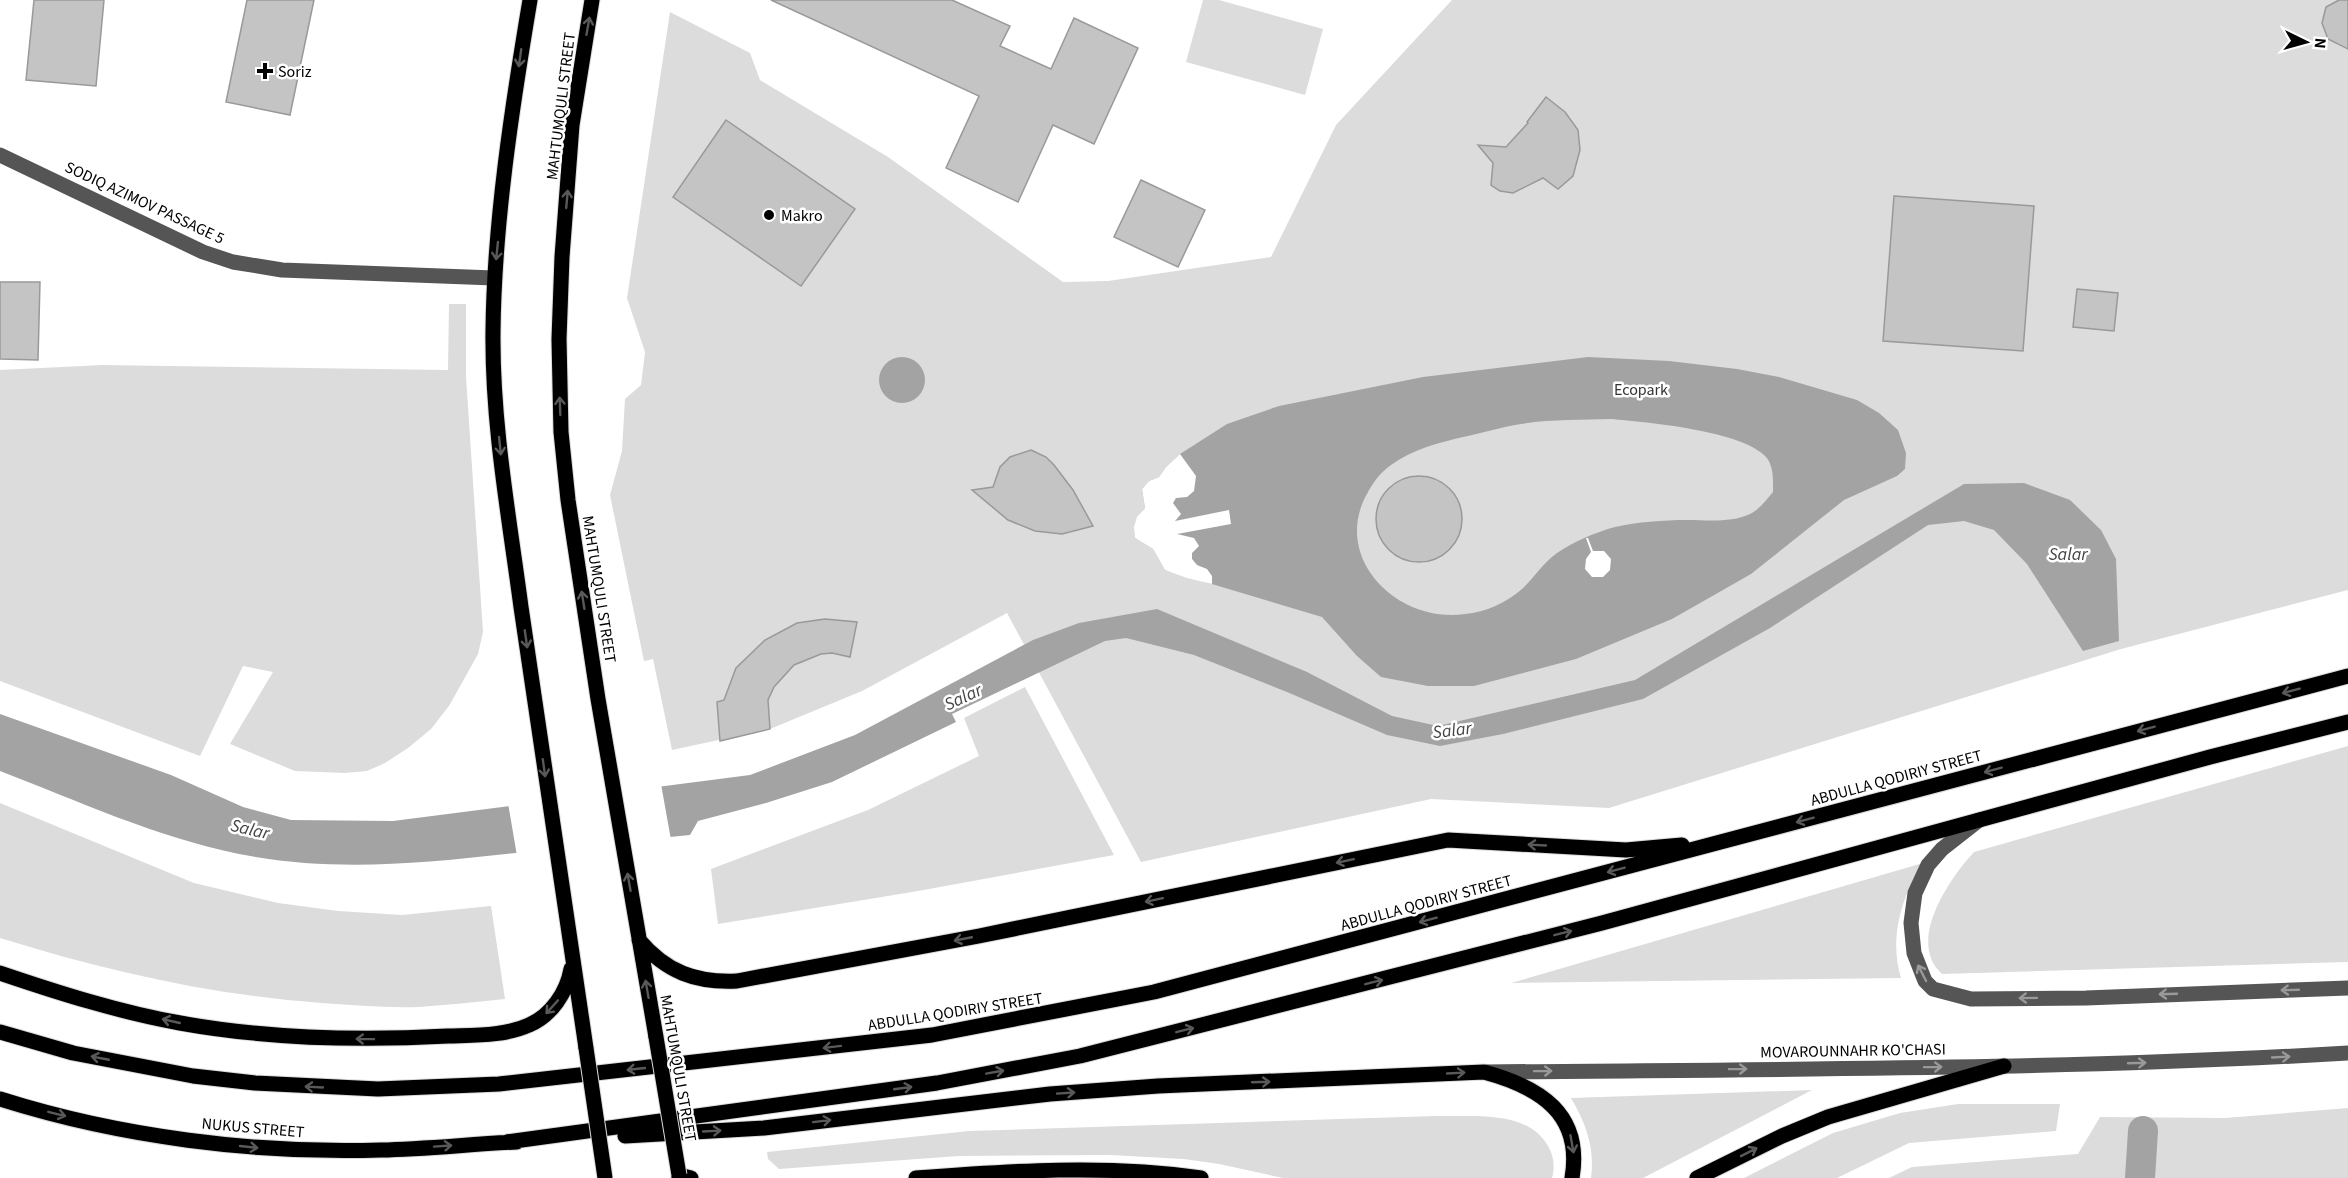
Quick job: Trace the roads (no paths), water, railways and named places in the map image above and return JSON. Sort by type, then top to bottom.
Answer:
[{"type":"main road","points":[[530,0],[512,113],[494,278],[493,335],[497,413],[536,710],[605,1178]]},
{"type":"main road","name":"MAHTUMQULI STREET","points":[[592,0],[572,126],[561,273],[559,371],[563,460],[598,699],[656,1037],[683,1177]]},
{"type":"main road","name":"ABDULLA QODIRIY STREET","points":[[0,1032],[73,1053],[193,1076],[255,1083],[378,1089],[499,1084],[932,1035],[1154,993],[2348,675]]},
{"type":"main road","points":[[507,1142],[937,1083],[1080,1056],[1624,917],[2210,757],[2348,722]]},
{"type":"main road","points":[[639,940],[649,952],[681,973],[708,981],[737,981],[979,936],[1448,840],[1626,850],[1721,842]]},
{"type":"main road","points":[[0,974],[78,998],[179,1023],[272,1035],[382,1039],[505,1032],[530,1025],[540,1019],[559,999],[571,971],[572,954]]},
{"type":"main road","points":[[1697,1178],[1782,1136],[1828,1117],[2004,1066]]},
{"type":"main road","points":[[507,1142],[764,1128],[969,1103],[1126,1088],[1484,1072],[1518,1082],[1535,1090],[1560,1115],[1569,1129],[1574,1144],[1575,1162],[1572,1178]]},
{"type":"main road","name":"NUKUS STREET","points":[[0,1100],[130,1130],[254,1148],[381,1150],[507,1142]]},
{"type":"main road","points":[[916,1178],[1077,1170],[1153,1173],[1201,1178]]},
{"type":"street","name":"SODIQ AZIMOV PASSAGE 5","points":[[0,155],[203,252],[233,262],[282,270],[494,278]]},
{"type":"street","points":[[1980,819],[1942,849],[1928,865],[1915,893],[1911,923],[1914,954],[1925,981],[1933,989],[1971,999],[2086,998],[2348,988]]},
{"type":"street","name":"MOVAROUNNAHR KO'CHASI","points":[[1484,1072],[2078,1065],[2348,1053]]},
{"type":"water","points":[[902,357],[918,364],[925,380],[918,396],[902,403],[886,396],[879,380],[886,364]]},
{"type":"water","points":[[1588,357],[1669,361],[1737,369],[1779,377],[1857,400],[1879,413],[1898,430],[1906,453],[1905,469],[1897,476],[1844,500],[1751,574],[1672,619],[1576,659],[1474,686],[1428,686],[1381,677],[1357,656],[1322,617],[1165,570],[1153,549],[1135,538],[1136,522],[1145,508],[1142,489],[1149,481],[1159,477],[1180,454],[1227,424],[1279,406],[1423,377]],"holes":[[[1611,419],[1693,429],[1716,434],[1754,448],[1766,457],[1770,465],[1773,492],[1754,512],[1735,519],[1669,520],[1642,523],[1615,527],[1593,535],[1557,553],[1509,599],[1473,613],[1440,614],[1416,608],[1394,597],[1377,581],[1364,562],[1358,540],[1358,516],[1375,480],[1391,465],[1408,455],[1444,442],[1521,424]]]},
{"type":"water","name":"Salar","points":[[2024,483],[2070,500],[2101,530],[2116,559],[2119,641],[2083,651],[2027,564],[1994,530],[1964,521],[1928,525],[1770,628],[1643,699],[1503,734],[1440,746],[1387,735],[1194,655],[1126,638],[1105,641],[952,714],[956,722],[832,782],[698,821],[690,835],[406,863],[339,865],[273,860],[208,847],[147,828],[0,771],[0,714],[171,775],[243,807],[291,820],[393,821],[750,775],[855,735],[1033,640],[1079,623],[1157,609],[1307,672],[1392,716],[1438,726],[1635,680],[1964,484]]},
{"type":"water","points":[[2155,1140],[2152,1178],[2127,1178],[2130,1144]]},
{"type":"waterway","name":"Salar","points":[[2140,1178],[2143,1131]]},
{"type":"place","name":"Soriz","points":[[265,71]]},
{"type":"place","name":"Makro","points":[[769,215]]},
{"type":"park label","name":"Ecopark","points":[[1641,389]]}]
